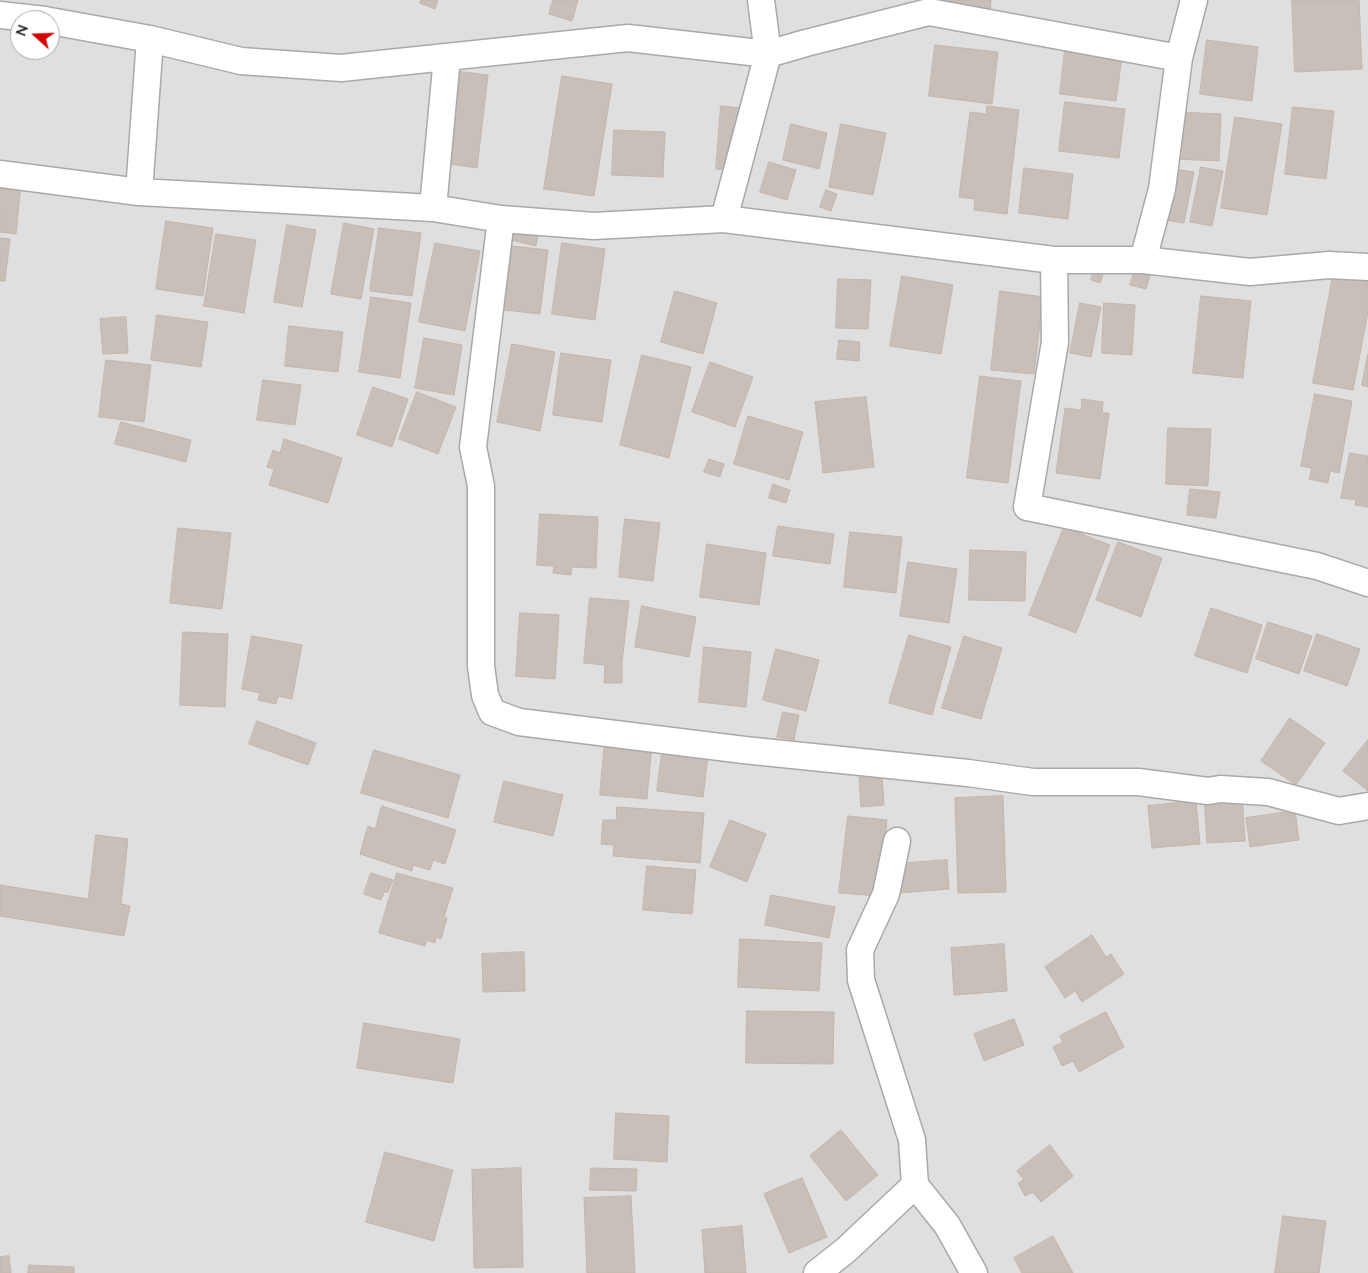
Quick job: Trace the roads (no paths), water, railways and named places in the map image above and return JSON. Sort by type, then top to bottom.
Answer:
[{"type":"street","points":[[724,219],[768,54],[761,0]]},
{"type":"street","points":[[1143,260],[1162,189],[1178,58],[1194,0]]},
{"type":"street","points":[[60,23],[150,39],[241,61],[341,68],[628,38],[768,54],[929,12],[1178,58]]},
{"type":"street","points":[[140,192],[150,39]]},
{"type":"street","points":[[433,208],[448,57]]},
{"type":"street","points":[[0,174],[140,192],[433,208],[501,219],[594,226],[724,219],[1054,260],[1143,260],[1250,272],[1329,266],[1368,267]]},
{"type":"street","points":[[501,219],[473,447],[481,486],[481,666],[485,695],[492,712],[519,722],[744,750],[968,773],[1033,782],[1138,782],[1208,791],[1220,789],[1268,792],[1339,811],[1368,806]]},
{"type":"street","points":[[1054,260],[1055,342],[1027,507],[1317,566],[1368,583]]},
{"type":"street","points":[[897,841],[886,894],[860,950],[860,980],[912,1140],[915,1185],[947,1225],[974,1273]]},
{"type":"street","points":[[818,1273],[846,1250],[915,1185]]}]
